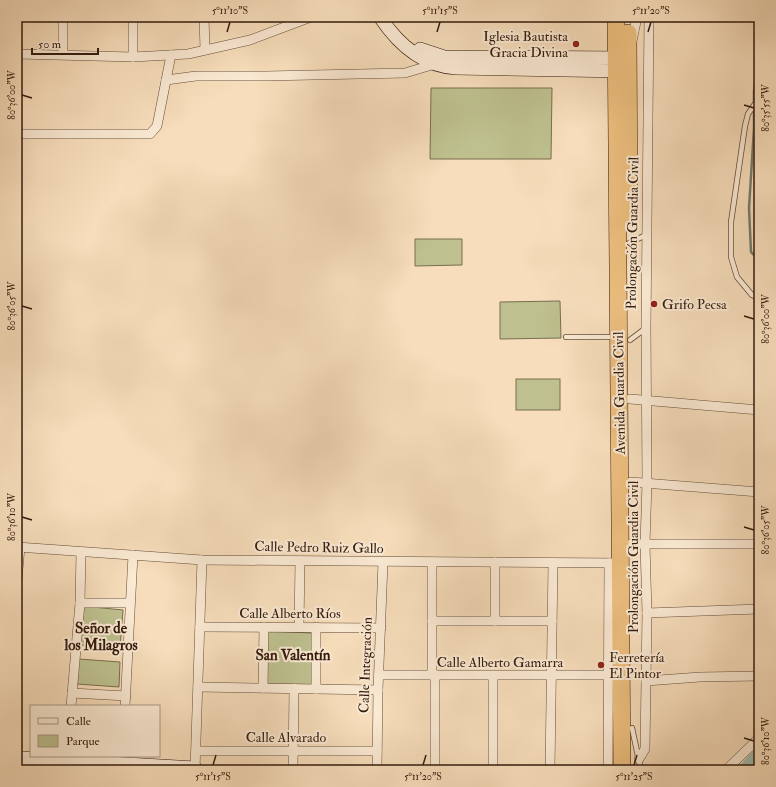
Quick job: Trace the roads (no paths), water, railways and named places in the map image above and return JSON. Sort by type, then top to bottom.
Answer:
[{"type":"highway","name":"Avenida Guardia Civil","points":[[616,17],[622,60],[629,243],[615,563],[615,675],[636,764]]},
{"type":"highway","name":"Avenida Guardia Civil","points":[[619,765],[627,727],[638,544],[639,483],[638,399],[624,339],[622,60],[628,17]]},
{"type":"street","points":[[63,17],[63,54]]},
{"type":"street","points":[[133,17],[133,56]]},
{"type":"street","points":[[204,17],[205,50]]},
{"type":"street","points":[[17,54],[133,56],[188,54],[250,40],[311,17]]},
{"type":"street","points":[[380,17],[390,32],[402,44],[419,57],[437,60],[622,60]]},
{"type":"street","points":[[385,17],[412,44],[437,60]]},
{"type":"street","points":[[610,17],[622,60]]},
{"type":"street","points":[[622,60],[635,32],[637,17]]},
{"type":"street","name":"Prolongación Guardia Civil","points":[[638,399],[646,328],[649,17]]},
{"type":"street","points":[[17,134],[150,134],[157,126],[161,111],[171,55]]},
{"type":"street","points":[[166,80],[196,76],[405,73],[437,60]]},
{"type":"street","points":[[638,399],[759,410]]},
{"type":"street","points":[[639,483],[759,492]]},
{"type":"street","points":[[638,544],[759,544]]},
{"type":"street","name":"Prolongación Guardia Civil","points":[[636,764],[645,749],[647,613],[638,544]]},
{"type":"street","points":[[17,581],[19,547]]},
{"type":"street","name":"Calle Pedro Ruiz Gallo","points":[[19,547],[202,560],[615,563]]},
{"type":"street","points":[[71,705],[80,603],[81,552]]},
{"type":"street","points":[[125,705],[133,556]]},
{"type":"street","points":[[20,760],[67,758],[123,760],[195,769],[202,560]]},
{"type":"street","points":[[299,628],[300,561]]},
{"type":"street","name":"Calle Integración","points":[[377,770],[378,690],[384,562]]},
{"type":"street","points":[[432,562],[435,770]]},
{"type":"street","points":[[495,562],[495,621]]},
{"type":"street","points":[[550,770],[553,563]]},
{"type":"street","points":[[80,603],[130,603]]},
{"type":"street","points":[[647,613],[759,609]]},
{"type":"street","points":[[432,621],[552,621]]},
{"type":"street","points":[[263,688],[264,627]]},
{"type":"street","name":"Calle Alberto Ríos","points":[[200,628],[381,628]]},
{"type":"street","points":[[316,628],[316,689]]},
{"type":"street","name":"Calle Alberto Gamarra","points":[[379,675],[615,675]]},
{"type":"street","points":[[608,770],[615,675]]},
{"type":"street","points":[[493,676],[493,770]]},
{"type":"street","points":[[646,681],[700,677],[759,676]]},
{"type":"street","points":[[198,687],[378,690]]},
{"type":"street","points":[[293,770],[294,688]]},
{"type":"street","points":[[72,693],[126,696]]},
{"type":"street","points":[[726,770],[759,738]]},
{"type":"street","name":"Calle Alvarado","points":[[196,751],[377,751]]},
{"type":"lane","points":[[759,98],[748,114],[744,126],[730,222],[731,257],[737,277],[752,295],[759,298]]},
{"type":"lane","points":[[629,243],[646,235]]},
{"type":"lane","points":[[566,337],[624,339],[646,328]]},
{"type":"lane","points":[[636,764],[641,770]]},
{"type":"waterway","points":[[759,55],[754,91],[754,128],[749,208],[751,252],[759,260]]},
{"type":"waterway","points":[[742,770],[759,751]]},
{"type":"place","name":"Iglesia Bautista Gracia Divina","points":[[576,44]]},
{"type":"place","name":"Grifo Pecsa","points":[[654,304]]},
{"type":"place","name":"Ferretería El Pintor","points":[[601,665]]},
{"type":"district","name":"Señor de los Milagros","points":[[101,636]]},
{"type":"district","name":"San Valentín","points":[[293,655]]}]
